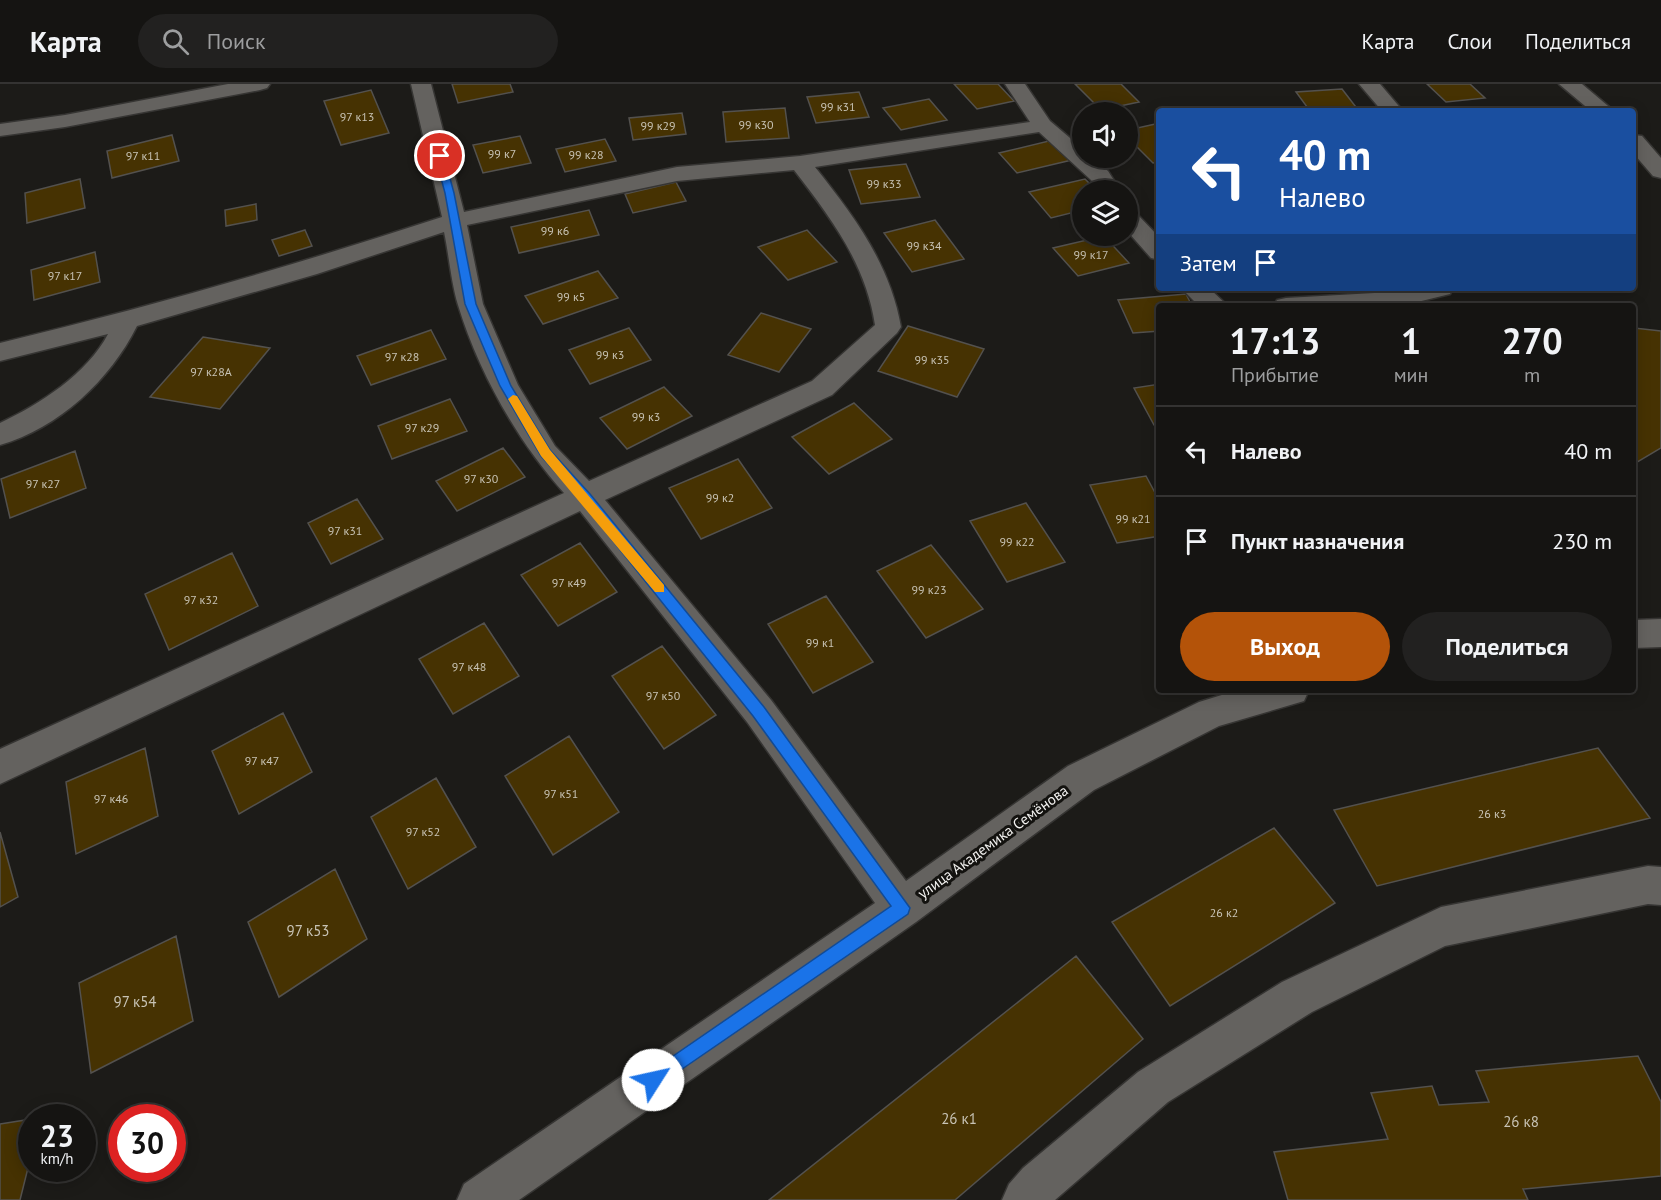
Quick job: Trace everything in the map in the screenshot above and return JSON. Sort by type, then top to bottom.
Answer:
[{"type":"street","points":[[0,130],[65,121],[260,84]]},
{"type":"street","points":[[421,84],[449,193],[470,304],[505,386],[545,453],[585,497],[759,711],[902,908]]},
{"type":"street","points":[[1015,84],[1043,125],[1103,180]]},
{"type":"street","points":[[1369,84],[1390,108]]},
{"type":"street","points":[[1569,84],[1600,108]]},
{"type":"street","points":[[0,352],[128,320],[308,268],[453,221],[677,174],[801,163],[1019,131],[1043,125]]},
{"type":"street","points":[[1636,143],[1661,171]]},
{"type":"street","points":[[0,767],[348,604],[822,388],[888,327],[886,302],[871,266],[801,163]]},
{"type":"street","points":[[1138,229],[1156,249]]},
{"type":"street","points":[[1197,291],[1211,303]]},
{"type":"street","points":[[1339,303],[1392,300],[1429,291]]},
{"type":"street","points":[[0,435],[19,427],[71,392],[111,352],[128,320]]},
{"type":"street","points":[[1636,634],[1661,633]]},
{"type":"street","name":"улица Академика Семёнова","points":[[480,1200],[902,908],[1081,778],[1211,713],[1281,693]]},
{"type":"street","points":[[1025,1200],[1039,1184],[1153,1087],[1298,997],[1441,927],[1648,885],[1661,886]]},
{"type":"building","points":[[452,84],[510,84],[513,92],[458,103]]},
{"type":"building","points":[[954,84],[998,84],[1014,101],[977,109]]},
{"type":"building","points":[[1075,84],[1121,84],[1139,102],[1138,102],[1093,102]]},
{"type":"building","points":[[1427,84],[1470,84],[1485,98],[1446,102]]},
{"type":"building","points":[[1342,89],[1357,108],[1308,108],[1296,92]]},
{"type":"building","points":[[371,90],[389,133],[341,145],[324,101]]},
{"type":"building","points":[[859,92],[869,117],[816,123],[807,97]]},
{"type":"building","points":[[929,99],[947,120],[901,130],[883,108]]},
{"type":"building","points":[[785,108],[789,138],[726,142],[723,112]]},
{"type":"building","points":[[682,113],[686,134],[633,140],[629,118]]},
{"type":"building","points":[[1156,124],[1156,163],[1153,163],[1138,148],[1138,128]]},
{"type":"building","points":[[172,135],[179,161],[112,178],[107,151]]},
{"type":"building","points":[[520,136],[531,163],[483,173],[473,145]]},
{"type":"building","points":[[605,139],[616,161],[565,172],[556,149]]},
{"type":"building","points":[[1057,139],[1072,155],[1072,160],[1017,173],[999,153]]},
{"type":"building","points":[[906,164],[920,197],[861,204],[849,170]]},
{"type":"building","points":[[80,179],[85,208],[27,223],[25,193]]},
{"type":"building","points":[[676,182],[686,201],[633,213],[625,194]]},
{"type":"building","points":[[1072,182],[1072,213],[1051,218],[1029,192]]},
{"type":"building","points":[[256,204],[257,220],[226,226],[225,210]]},
{"type":"building","points":[[589,210],[599,235],[519,253],[511,227]]},
{"type":"building","points":[[935,220],[964,259],[912,272],[884,233]]},
{"type":"building","points":[[305,230],[312,246],[279,256],[272,240]]},
{"type":"building","points":[[807,230],[837,262],[788,280],[758,247]]},
{"type":"building","points":[[1072,244],[1072,246],[1113,246],[1129,263],[1078,276],[1053,248]]},
{"type":"building","points":[[95,252],[100,282],[34,300],[31,270]]},
{"type":"building","points":[[598,271],[618,298],[543,324],[525,296]]},
{"type":"building","points":[[1186,294],[1190,303],[1156,303],[1156,331],[1133,333],[1118,300]]},
{"type":"building","points":[[761,313],[811,329],[779,372],[728,355]]},
{"type":"building","points":[[908,326],[984,349],[957,397],[878,371]]},
{"type":"building","points":[[629,328],[651,360],[590,384],[569,350]]},
{"type":"building","points":[[1636,328],[1661,331],[1661,448],[1636,463]]},
{"type":"building","points":[[431,330],[446,359],[371,385],[357,356]]},
{"type":"building","points":[[203,337],[270,348],[220,409],[150,397]]},
{"type":"building","points":[[1156,385],[1156,425],[1154,425],[1134,388]]},
{"type":"building","points":[[664,387],[692,416],[627,449],[600,418]]},
{"type":"building","points":[[450,399],[467,431],[392,459],[378,426]]},
{"type":"building","points":[[854,403],[892,439],[829,474],[792,437]]},
{"type":"building","points":[[503,448],[525,477],[457,511],[436,481]]},
{"type":"building","points":[[75,451],[86,488],[10,518],[1,479]]},
{"type":"building","points":[[738,459],[772,508],[701,539],[669,488]]},
{"type":"building","points":[[1146,476],[1156,495],[1156,537],[1117,543],[1090,485]]},
{"type":"building","points":[[357,499],[383,539],[331,564],[308,523]]},
{"type":"building","points":[[1026,503],[1065,562],[1007,582],[970,521]]},
{"type":"building","points":[[580,543],[617,592],[558,626],[521,575]]},
{"type":"building","points":[[931,545],[983,609],[926,638],[877,571]]},
{"type":"building","points":[[232,553],[258,606],[169,650],[145,594]]},
{"type":"building","points":[[826,596],[873,662],[813,693],[768,624]]},
{"type":"building","points":[[484,623],[519,676],[453,714],[419,659]]},
{"type":"building","points":[[662,646],[716,715],[664,749],[612,676]]},
{"type":"building","points":[[283,713],[312,772],[239,814],[212,751]]},
{"type":"building","points":[[569,736],[619,812],[553,855],[505,776]]},
{"type":"building","points":[[145,748],[158,816],[76,854],[66,782]]},
{"type":"building","points":[[1598,748],[1650,818],[1377,886],[1334,810]]},
{"type":"building","points":[[436,778],[476,847],[408,889],[371,817]]},
{"type":"building","points":[[1274,828],[1335,903],[1170,1006],[1112,922]]},
{"type":"building","points":[[0,832],[18,897],[0,907]]},
{"type":"building","points":[[335,869],[367,939],[279,997],[248,922]]},
{"type":"building","points":[[176,936],[193,1021],[91,1073],[79,983]]},
{"type":"building","points":[[1076,956],[1143,1039],[955,1200],[769,1200]]},
{"type":"building","points":[[1638,1056],[1661,1102],[1661,1176],[1523,1189],[1528,1200],[1288,1200],[1274,1152],[1388,1139],[1371,1093],[1432,1086],[1439,1105],[1489,1102],[1476,1071]]},
{"type":"building","points":[[18,1121],[18,1182],[24,1182],[20,1200],[0,1200],[0,1124]]},
{"type":"slow traffic","points":[[513,399],[545,453],[585,497],[660,588]]},
{"type":"route","points":[[440,156],[470,304],[505,386],[545,453],[585,497],[759,711],[833,817],[902,908],[653,1080]]}]
